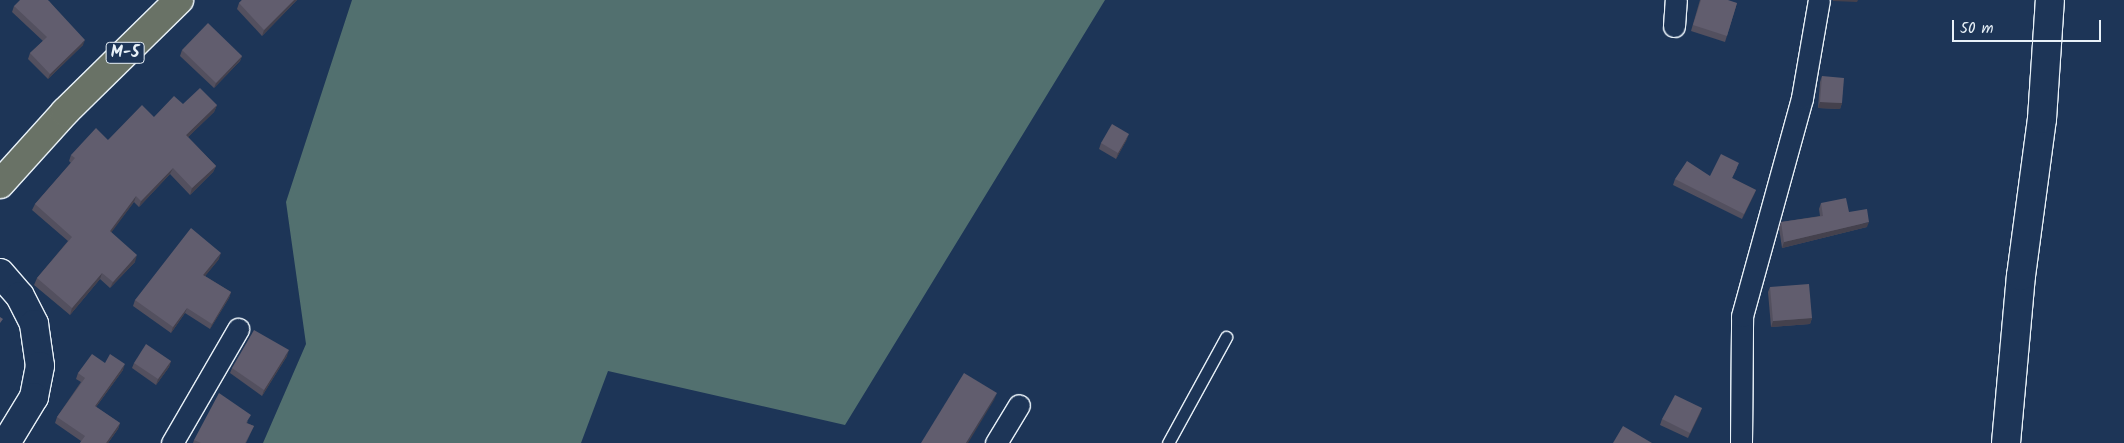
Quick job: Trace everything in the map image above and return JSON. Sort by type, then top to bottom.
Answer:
[{"type":"main road","name":"M-5","points":[[0,184],[66,112],[179,0]]},
{"type":"main road","points":[[2006,443],[2022,276],[2042,119],[2050,0]]},
{"type":"main road","points":[[0,273],[20,296],[34,324],[40,366],[34,397],[6,443]]},
{"type":"street","points":[[1674,26],[1676,0]]},
{"type":"street","points":[[1741,443],[1742,316],[1802,98],[1819,0]]},
{"type":"street","points":[[172,443],[238,329]]},
{"type":"street","points":[[996,443],[1019,405]]},
{"type":"lane","points":[[1168,443],[1226,337]]},
{"type":"green space","points":[[352,0],[1105,0],[845,425],[608,371],[581,443],[263,443],[306,344],[286,202]]},
{"type":"building","points":[[20,0],[48,0],[85,40],[50,74],[30,53],[47,37],[14,6]]},
{"type":"building","points":[[242,0],[294,0],[264,30],[239,3]]},
{"type":"building","points":[[1701,0],[1728,0],[1737,3],[1727,36],[1693,25]]},
{"type":"building","points":[[208,23],[242,56],[216,83],[182,50]]},
{"type":"building","points":[[1822,76],[1844,78],[1842,103],[1820,102]]},
{"type":"building","points":[[200,88],[217,105],[186,135],[216,166],[192,188],[173,168],[141,201],[136,196],[110,231],[137,255],[113,282],[102,273],[72,308],[37,278],[72,237],[35,204],[75,158],[71,155],[96,128],[108,140],[142,105],[154,117],[174,96],[183,104]]},
{"type":"building","points":[[1112,124],[1129,134],[1118,153],[1101,143]]},
{"type":"building","points":[[1721,154],[1739,163],[1732,178],[1756,190],[1744,214],[1675,179],[1687,161],[1710,176]]},
{"type":"building","points":[[1846,198],[1849,212],[1867,209],[1869,222],[1784,242],[1781,222],[1823,216],[1821,203]]},
{"type":"building","points":[[191,228],[221,253],[203,275],[231,292],[212,324],[187,308],[173,327],[135,300]]},
{"type":"building","points":[[1809,284],[1812,318],[1773,321],[1770,287]]},
{"type":"building","points":[[254,330],[289,350],[264,390],[232,368]]},
{"type":"building","points":[[146,344],[171,361],[158,379],[134,363]]},
{"type":"building","points":[[92,354],[105,363],[110,354],[125,364],[95,406],[120,423],[106,443],[80,443],[85,436],[57,417],[85,378],[78,373]]},
{"type":"building","points":[[964,373],[997,393],[966,443],[921,443]]},
{"type":"building","points":[[219,393],[251,415],[246,423],[254,426],[245,443],[201,443],[194,440]]},
{"type":"building","points":[[1675,395],[1702,408],[1690,433],[1662,419]]},
{"type":"building","points":[[1623,426],[1652,443],[1613,443]]}]
